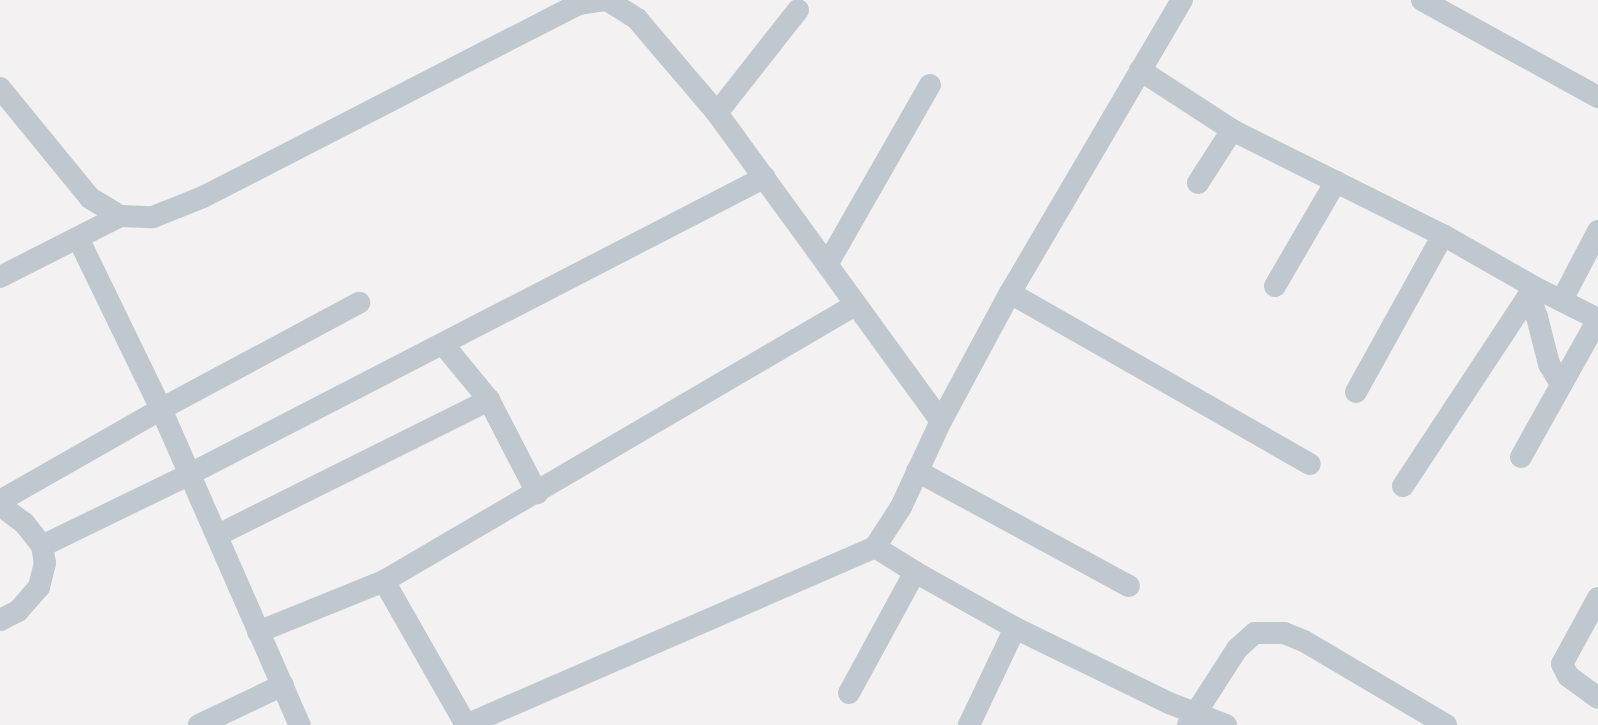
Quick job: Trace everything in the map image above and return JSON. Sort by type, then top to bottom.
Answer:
[{"type":"street","points":[[0,88],[90,198],[120,216],[153,217],[203,197],[578,2],[607,0],[637,19],[717,113],[828,263],[855,305],[940,421]]},
{"type":"street","points":[[384,580],[466,725],[875,547],[901,507],[940,421],[1010,294],[1182,0]]},
{"type":"street","points":[[1422,0],[1598,97]]},
{"type":"street","points":[[717,113],[798,10]]},
{"type":"street","points":[[1140,70],[1232,130],[1443,235],[1531,291],[1562,300],[1598,319],[1521,457]]},
{"type":"street","points":[[828,263],[930,85]]},
{"type":"street","points":[[1198,183],[1232,130]]},
{"type":"street","points":[[42,546],[188,475],[765,177]]},
{"type":"street","points":[[1275,286],[1336,181]]},
{"type":"street","points":[[0,277],[120,216]]},
{"type":"street","points":[[1562,300],[1598,231]]},
{"type":"street","points":[[1356,392],[1443,235]]},
{"type":"street","points":[[78,238],[161,409],[188,475],[218,534],[258,632],[300,725]]},
{"type":"street","points":[[1531,291],[1549,364],[1561,384]]},
{"type":"street","points":[[1403,486],[1531,291]]},
{"type":"street","points":[[1010,294],[1310,464]]},
{"type":"street","points":[[0,500],[161,409],[359,303]]},
{"type":"street","points":[[258,632],[384,580],[537,494],[855,305]]},
{"type":"street","points":[[443,344],[489,400],[537,494]]},
{"type":"street","points":[[218,534],[489,400]]},
{"type":"street","points":[[917,471],[1128,586]]},
{"type":"street","points":[[0,505],[25,524],[42,546],[45,563],[39,587],[18,611],[0,620]]},
{"type":"street","points":[[875,547],[915,572],[1015,628],[1191,719],[1226,725]]},
{"type":"street","points":[[849,693],[915,572]]},
{"type":"street","points":[[1597,602],[1562,664],[1568,676],[1598,698]]},
{"type":"street","points":[[969,725],[1015,628]]},
{"type":"street","points":[[1191,719],[1237,649],[1255,633],[1284,633],[1304,641],[1446,725]]},
{"type":"street","points":[[199,725],[283,685]]}]
